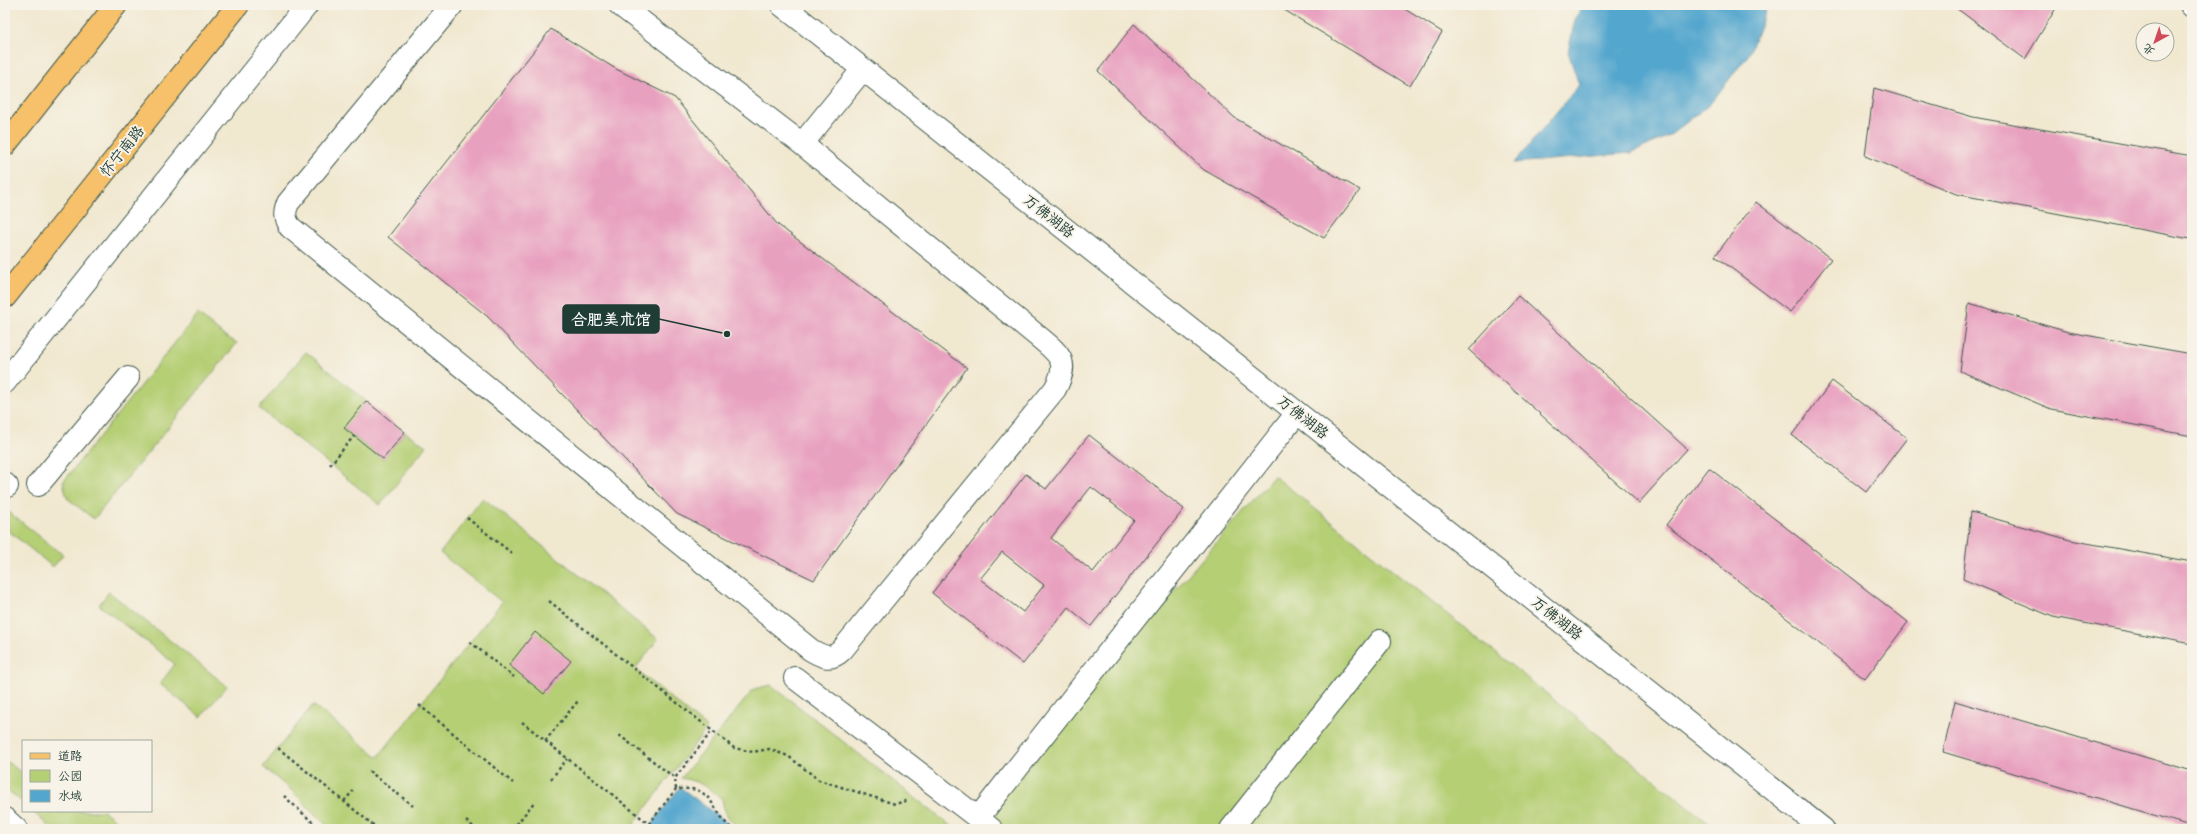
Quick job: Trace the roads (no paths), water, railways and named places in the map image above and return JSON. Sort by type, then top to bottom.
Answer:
[{"type":"main road","points":[[5,145],[116,5]]},
{"type":"main road","name":"怀宁南路","points":[[5,297],[238,5]]},
{"type":"street","points":[[5,382],[307,5]]},
{"type":"street","points":[[452,5],[288,203],[284,214],[285,220],[290,228],[811,650],[820,656],[832,657],[842,650],[1055,389],[1064,369],[1061,360],[1052,348],[802,144],[620,5]]},
{"type":"street","name":"万佛湖路","points":[[782,5],[1823,829]]},
{"type":"street","points":[[802,144],[863,69]]},
{"type":"street","points":[[38,485],[128,378]]},
{"type":"street","points":[[795,678],[985,824],[1297,413]]},
{"type":"street","points":[[1231,829],[1380,641]]},
{"type":"street","points":[[5,820],[16,829]]},
{"type":"water","points":[[1583,5],[1768,5],[1749,54],[1710,104],[1669,136],[1631,153],[1514,163],[1579,85],[1568,52],[1575,19]]},
{"type":"water","points":[[680,787],[735,829],[648,829]]},
{"type":"place","name":"合肥美术馆","points":[[727,334]]}]
